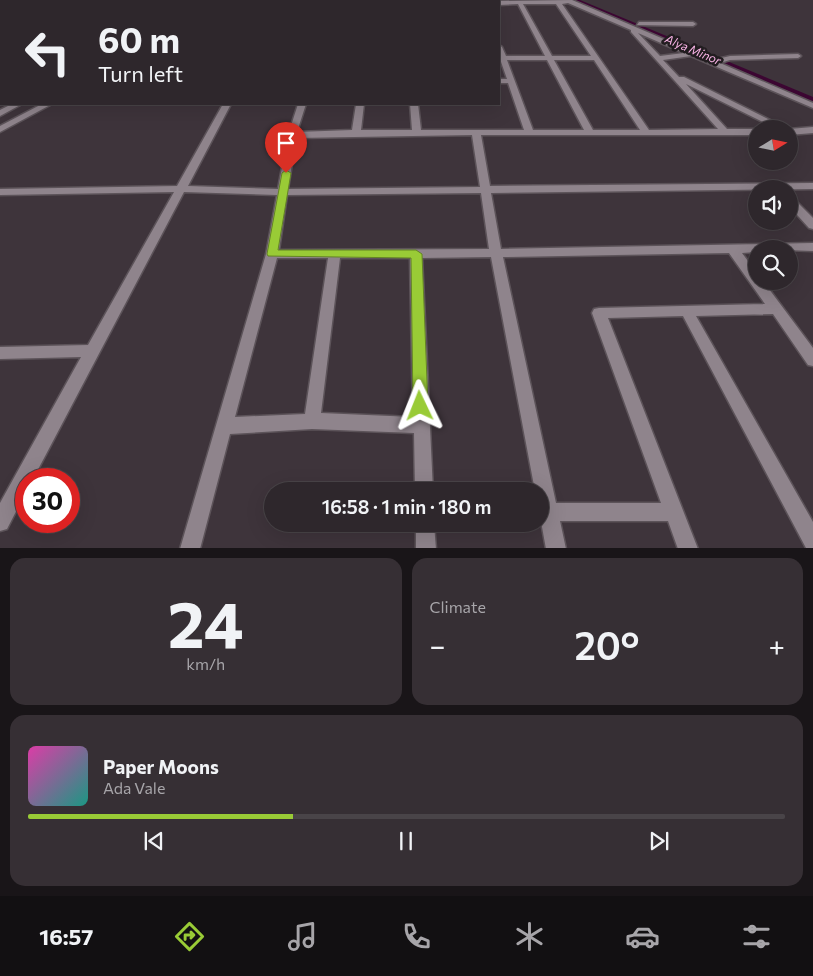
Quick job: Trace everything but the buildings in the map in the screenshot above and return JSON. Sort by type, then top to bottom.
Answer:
[{"type":"street","points":[[0,0],[7,0]]},
{"type":"street","points":[[500,2],[558,2],[570,0],[690,54],[717,62],[813,98]]},
{"type":"street","points":[[579,0],[639,24],[813,106]]},
{"type":"street","points":[[519,2],[590,132]]},
{"type":"street","points":[[558,2],[646,132]]},
{"type":"street","points":[[639,24],[693,24]]},
{"type":"street","points":[[630,28],[724,131]]},
{"type":"street","points":[[500,49],[530,132]]},
{"type":"street","points":[[657,59],[690,54]]},
{"type":"street","points":[[717,62],[798,56]]},
{"type":"street","points":[[503,58],[595,58]]},
{"type":"street","points":[[674,76],[765,120]]},
{"type":"street","points":[[500,81],[512,81]]},
{"type":"street","points":[[0,113],[16,105]]},
{"type":"street","points":[[2,126],[46,105]]},
{"type":"street","points":[[0,522],[226,105]]},
{"type":"street","points":[[190,548],[272,254],[284,192],[292,135],[302,105]]},
{"type":"street","points":[[356,133],[360,105]]},
{"type":"street","points":[[414,105],[417,133]]},
{"type":"street","points":[[798,131],[813,130]]},
{"type":"street","points":[[292,135],[356,133],[748,132]]},
{"type":"street","points":[[476,133],[496,253],[543,482]]},
{"type":"street","points":[[798,186],[813,186]]},
{"type":"street","points":[[0,201],[4,192],[181,189],[284,192],[748,187]]},
{"type":"street","points":[[798,209],[813,225]]},
{"type":"street","points":[[272,254],[496,253],[813,247]]},
{"type":"street","points":[[732,248],[748,270]]},
{"type":"street","points":[[312,421],[335,254]]},
{"type":"street","points":[[416,254],[424,482]]},
{"type":"street","points":[[763,290],[813,360]]},
{"type":"street","points":[[688,548],[599,313],[777,309]]},
{"type":"street","points":[[686,310],[813,541]]},
{"type":"street","points":[[0,353],[93,351]]},
{"type":"street","points":[[223,426],[312,421],[421,424]]},
{"type":"street","points":[[556,548],[549,512],[674,512]]},
{"type":"street","points":[[425,532],[426,548]]},
{"type":"waterway","name":"Alya Minor","points":[[573,0],[813,101]]},
{"type":"route","points":[[286,173],[272,254],[416,254],[420,406]]}]
